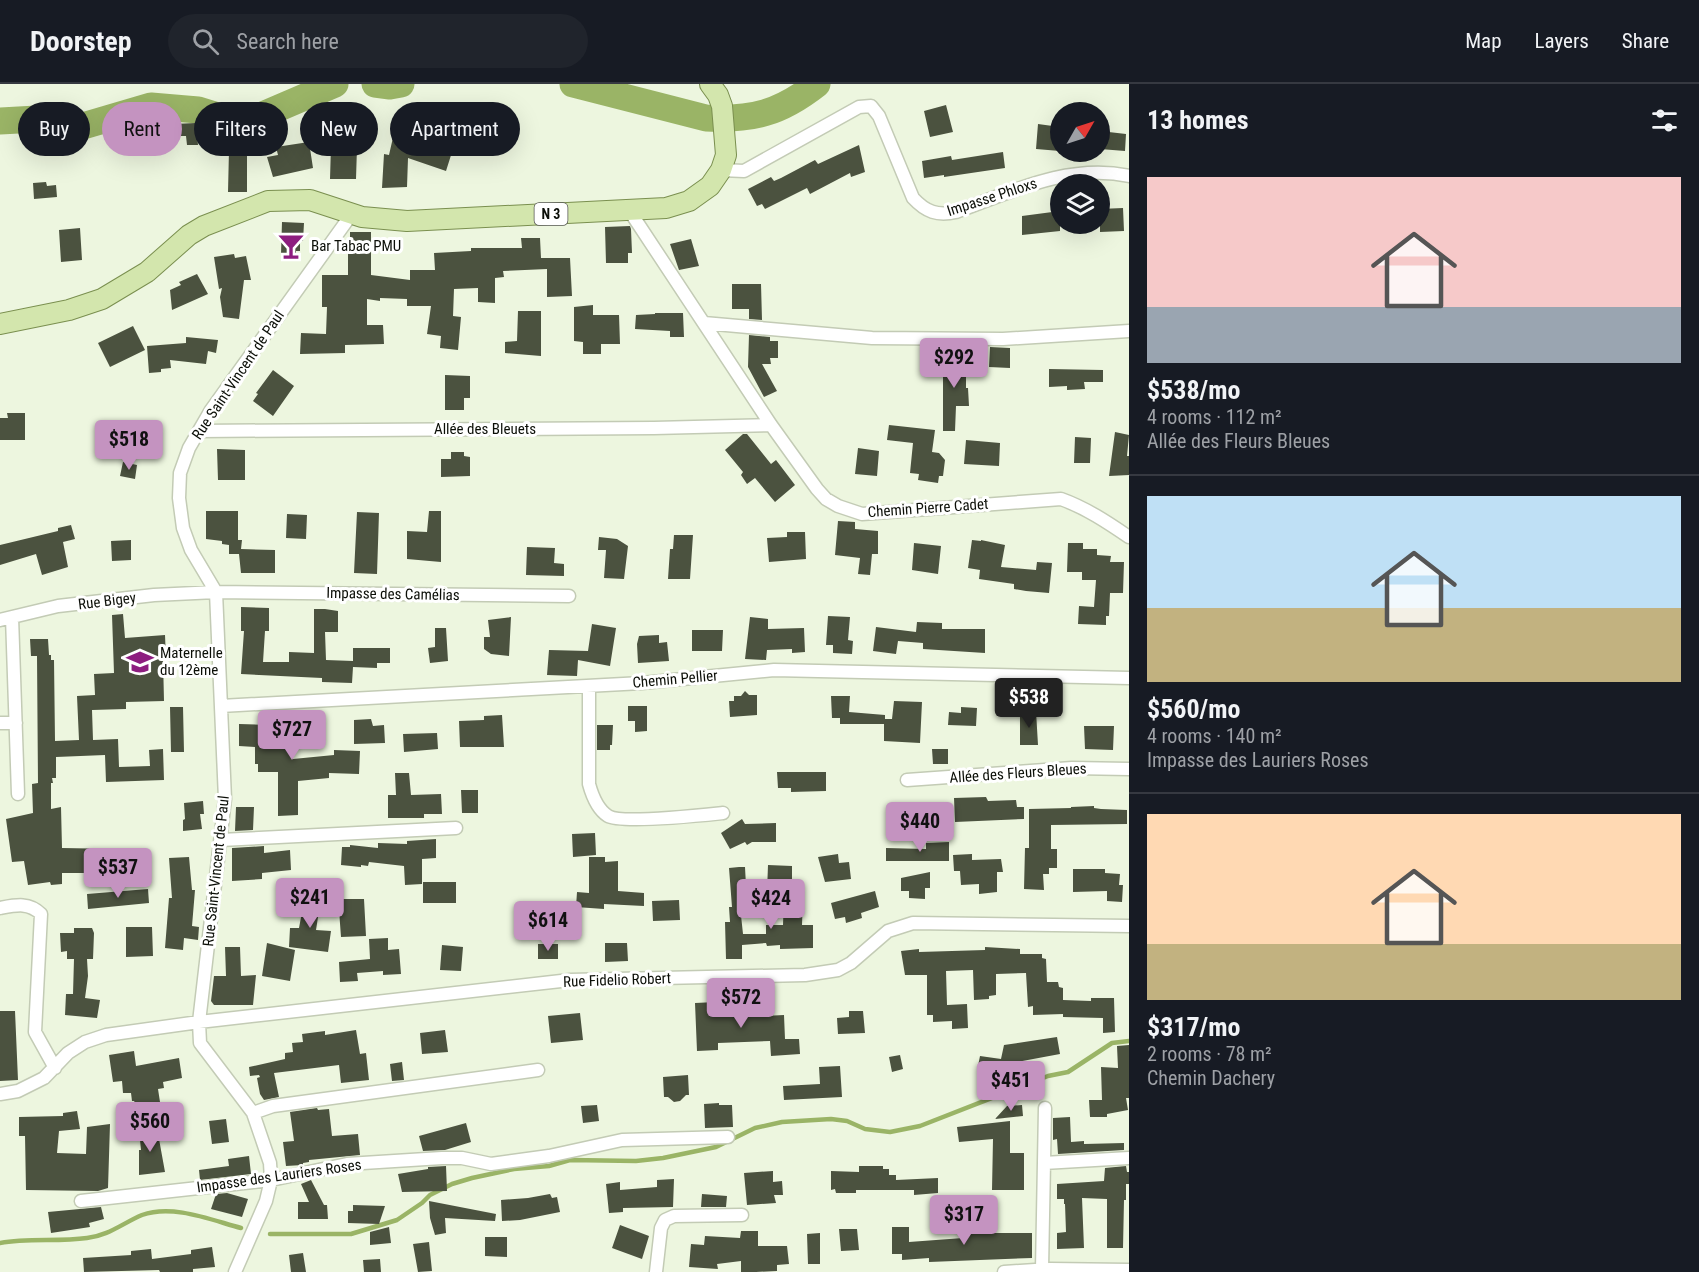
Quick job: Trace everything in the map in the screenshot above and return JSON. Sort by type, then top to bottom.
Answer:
[{"type":"main road","points":[[714,90],[722,106],[724,162]]},
{"type":"main road","name":"N 3","points":[[0,324],[69,310],[102,299],[147,272],[189,235],[204,226],[268,201],[310,200],[351,215],[407,221],[666,208],[689,201],[710,186],[724,162]]},
{"type":"street","name":"Impasse Phloxs","points":[[724,162],[744,171],[865,105],[871,106],[879,116],[912,198],[931,213],[956,212],[1052,178],[1083,173],[1116,173],[1129,176]]},
{"type":"street","name":"Chemin Pierre Cadet","points":[[629,210],[771,425],[826,499],[849,511],[862,514],[1061,499],[1098,516],[1129,537]]},
{"type":"street","name":"Rue Saint-Vincent de Paul","points":[[235,1272],[266,1201],[271,1180],[270,1163],[253,1113],[200,1043],[199,1022],[225,799],[216,592],[191,550],[183,528],[178,498],[180,473],[189,448],[211,410],[351,215]]},
{"type":"street","points":[[704,323],[872,338],[1003,339],[1129,331]]},
{"type":"street","name":"Allée des Bleuets","points":[[199,430],[654,428],[771,425]]},
{"type":"street","name":"Impasse des Camélias","points":[[216,592],[569,596]]},
{"type":"street","name":"Rue Bigey","points":[[6,619],[58,606],[154,595],[216,592]]},
{"type":"street","points":[[6,619],[16,723],[18,795]]},
{"type":"street","name":"Chemin Pellier","points":[[221,706],[642,683],[774,670],[1129,678]]},
{"type":"street","points":[[589,686],[589,784],[593,797],[607,815],[615,818],[642,818],[723,813]]},
{"type":"street","points":[[0,723],[16,723]]},
{"type":"street","name":"Allée des Fleurs Bleues","points":[[907,780],[1072,768],[1129,769]]},
{"type":"street","points":[[221,840],[456,828]]},
{"type":"street","points":[[0,908],[27,905],[35,908],[41,914],[34,1032],[55,1068]]},
{"type":"street","name":"Rue Fidelio Robert","points":[[0,1094],[18,1091],[44,1078],[68,1053],[85,1042],[106,1035],[199,1022],[570,980],[814,974],[838,970],[851,963],[888,931],[913,923],[1129,926]]},
{"type":"street","points":[[253,1113],[273,1106],[538,1070]]},
{"type":"street","points":[[1042,1269],[1045,1108]]},
{"type":"street","name":"Impasse des Lauriers Roses","points":[[81,1201],[271,1180],[347,1164],[442,1158],[499,1163],[549,1156],[622,1140],[728,1137]]},
{"type":"street","points":[[1044,1163],[1129,1158]]},
{"type":"street","points":[[656,1272],[661,1228],[665,1220],[675,1216],[742,1215]]},
{"type":"street","points":[[1004,1272],[1042,1269],[1129,1270]]},
{"type":"building","points":[[946,105],[953,132],[930,137],[924,111]]},
{"type":"building","points":[[194,123],[194,145],[187,145],[186,136],[182,136],[182,124]]},
{"type":"building","points":[[1038,124],[1050,126],[1050,150],[1036,149]]},
{"type":"building","points":[[1110,132],[1126,134],[1125,151],[1110,150]]},
{"type":"building","points":[[300,143],[300,156],[311,156],[313,168],[273,177],[267,157],[288,156],[288,145]]},
{"type":"building","points":[[859,145],[865,172],[851,177],[850,173],[810,194],[807,188],[765,209],[762,204],[757,206],[748,189],[771,177],[774,181],[815,160],[818,164]]},
{"type":"building","points":[[390,151],[390,156],[451,156],[446,171],[408,158],[407,187],[382,188],[384,154],[389,155]]},
{"type":"building","points":[[1003,152],[1005,168],[924,178],[922,161],[951,156],[952,160]]},
{"type":"building","points":[[229,156],[247,156],[247,192],[228,192]]},
{"type":"building","points":[[331,156],[357,156],[356,179],[330,179]]},
{"type":"building","points":[[46,182],[47,186],[56,185],[57,197],[34,199],[33,183]]},
{"type":"building","points":[[1123,208],[1124,231],[1110,232],[1110,209]]},
{"type":"building","points":[[1050,212],[1050,232],[1022,235],[1022,216]]},
{"type":"building","name":"Bar Tabac PMU","points":[[282,222],[304,223],[303,241],[300,241],[300,251],[296,251],[296,255],[281,254]]},
{"type":"building","points":[[630,226],[632,253],[628,253],[628,263],[606,263],[605,227]]},
{"type":"building","points":[[80,228],[82,260],[61,262],[59,230]]},
{"type":"building","points":[[350,232],[371,232],[371,275],[410,280],[410,270],[435,270],[434,253],[471,251],[471,248],[522,248],[521,238],[540,238],[541,258],[570,258],[572,296],[547,297],[547,269],[503,271],[504,277],[495,278],[495,303],[478,302],[478,288],[454,289],[453,316],[461,317],[458,350],[440,348],[441,336],[427,334],[431,306],[407,306],[407,299],[380,298],[380,301],[367,299],[367,325],[383,325],[384,344],[345,345],[345,353],[300,354],[301,333],[326,334],[327,307],[322,307],[322,275],[348,275]]},
{"type":"building","points":[[691,239],[699,266],[679,270],[670,244]]},
{"type":"building","points":[[234,254],[235,258],[246,256],[251,280],[244,280],[239,319],[223,317],[220,297],[222,288],[219,289],[214,257]]},
{"type":"building","points":[[197,274],[208,294],[172,310],[170,290],[181,285],[179,282]]},
{"type":"building","points":[[732,284],[761,284],[762,320],[749,319],[749,309],[732,309]]},
{"type":"building","points":[[593,305],[593,315],[619,315],[620,344],[601,344],[601,354],[583,354],[583,342],[574,341],[574,307]]},
{"type":"building","points":[[518,311],[541,311],[541,356],[505,353],[505,342],[517,341]]},
{"type":"building","points":[[683,313],[684,337],[670,337],[670,331],[635,329],[636,315]]},
{"type":"building","points":[[133,326],[145,350],[110,367],[98,343]]},
{"type":"building","points":[[749,335],[770,337],[770,341],[778,341],[778,358],[770,358],[771,364],[762,364],[777,391],[764,397],[748,367]]},
{"type":"building","points":[[186,337],[218,340],[216,353],[208,351],[206,364],[170,360],[171,368],[149,373],[147,346],[186,343]]},
{"type":"building","points":[[990,347],[1010,348],[1010,368],[989,367]]},
{"type":"building","points":[[943,356],[966,357],[966,388],[968,388],[969,406],[956,406],[955,431],[943,431]]},
{"type":"building","points":[[1049,369],[1103,370],[1103,382],[1084,382],[1085,389],[1067,390],[1067,386],[1049,387]]},
{"type":"building","points":[[273,370],[294,386],[273,416],[253,401],[258,394],[256,393]]},
{"type":"building","points":[[445,375],[470,376],[470,398],[464,398],[464,410],[445,410]]},
{"type":"building","points":[[7,413],[25,413],[25,440],[0,440],[0,418],[8,418]]},
{"type":"building","points":[[889,425],[935,430],[932,452],[939,453],[945,460],[943,476],[939,476],[938,483],[918,480],[919,474],[910,473],[913,443],[887,440]]},
{"type":"building","points":[[1115,432],[1129,435],[1127,456],[1129,456],[1129,475],[1109,476]]},
{"type":"building","points":[[743,434],[747,434],[771,464],[776,460],[795,485],[775,502],[755,478],[747,484],[741,475],[743,472],[725,450]]},
{"type":"building","points":[[1075,437],[1091,438],[1090,463],[1074,463]]},
{"type":"building","points":[[966,440],[1000,443],[999,466],[964,464]]},
{"type":"building","points":[[858,448],[879,451],[877,476],[855,474]]},
{"type":"building","points":[[217,449],[245,450],[245,480],[218,480]]},
{"type":"building","points":[[451,452],[464,452],[464,456],[470,457],[470,476],[441,477],[441,459],[451,459]]},
{"type":"building","points":[[123,462],[137,465],[135,479],[120,476]]},
{"type":"building","points":[[206,511],[238,511],[238,540],[242,540],[241,549],[275,550],[275,573],[241,573],[239,554],[229,554],[229,545],[222,544],[222,541],[206,539]]},
{"type":"building","points":[[429,511],[441,511],[441,562],[407,559],[407,531],[427,532]]},
{"type":"building","points":[[357,512],[379,513],[377,574],[354,573]]},
{"type":"building","points":[[287,514],[307,515],[306,539],[286,538]]},
{"type":"building","points":[[838,521],[855,522],[855,529],[878,531],[878,554],[872,554],[870,575],[858,574],[860,558],[835,555]]},
{"type":"building","points":[[71,525],[75,539],[63,542],[68,567],[42,575],[36,554],[0,565],[0,545],[58,531],[58,528]]},
{"type":"building","points":[[787,532],[805,532],[806,559],[769,562],[767,538],[787,537]]},
{"type":"building","points":[[674,535],[693,535],[690,579],[668,579],[670,549],[673,549]]},
{"type":"building","points":[[599,537],[617,539],[628,546],[624,579],[604,578],[606,550],[598,550]]},
{"type":"building","points":[[131,540],[131,560],[112,561],[111,541]]},
{"type":"building","points":[[972,540],[1005,545],[1001,567],[1036,570],[1037,562],[1052,563],[1049,593],[1014,589],[1014,584],[979,579],[980,570],[968,568]]},
{"type":"building","points":[[914,543],[941,546],[938,574],[912,570]]},
{"type":"building","points":[[1068,543],[1083,543],[1083,549],[1097,549],[1097,555],[1111,556],[1110,562],[1124,562],[1123,593],[1110,593],[1109,616],[1106,616],[1106,625],[1078,624],[1079,606],[1094,607],[1096,580],[1082,580],[1082,572],[1067,572]]},
{"type":"building","points":[[527,547],[555,548],[554,563],[564,564],[564,576],[526,575]]},
{"type":"building","points":[[241,607],[269,608],[269,631],[265,631],[263,662],[289,662],[289,652],[314,653],[314,609],[325,609],[338,611],[338,632],[325,632],[326,660],[353,661],[353,648],[390,648],[390,663],[377,663],[377,668],[353,667],[352,683],[322,682],[322,678],[241,674],[244,631],[241,631]]},
{"type":"building","points":[[123,614],[125,638],[165,635],[164,701],[126,702],[126,709],[92,710],[93,740],[118,739],[119,767],[150,766],[149,750],[163,749],[164,780],[106,782],[105,755],[56,757],[56,778],[52,778],[53,783],[51,783],[51,809],[61,807],[62,848],[119,849],[119,863],[114,862],[113,873],[62,873],[62,884],[51,885],[50,882],[28,885],[24,861],[12,862],[6,819],[33,813],[32,784],[38,783],[37,656],[31,656],[30,639],[48,639],[49,655],[51,655],[51,660],[54,660],[55,741],[79,740],[77,696],[95,695],[94,674],[114,673],[112,615]]},
{"type":"building","points":[[828,616],[850,617],[848,640],[853,641],[852,654],[833,653],[833,645],[826,645]]},
{"type":"building","points":[[511,617],[509,656],[491,654],[484,649],[484,637],[490,637],[488,620]]},
{"type":"building","points":[[750,617],[768,619],[768,629],[804,628],[805,652],[792,653],[792,649],[767,650],[766,660],[745,659]]},
{"type":"building","points":[[917,622],[942,623],[942,629],[985,629],[985,653],[923,649],[923,643],[898,641],[896,654],[873,651],[876,627],[916,632]]},
{"type":"building","points":[[592,624],[616,628],[610,666],[578,660],[577,676],[547,675],[549,650],[588,651]]},
{"type":"building","points":[[435,628],[446,628],[448,661],[430,663],[428,648],[435,647]]},
{"type":"building","points":[[692,630],[723,630],[722,651],[692,651]]},
{"type":"building","points":[[659,635],[659,643],[667,642],[669,661],[638,663],[639,636]]},
{"type":"building","points":[[745,691],[749,695],[757,695],[757,715],[730,717],[729,701],[734,701],[734,696],[741,696]]},
{"type":"building","points":[[831,696],[850,696],[849,712],[885,715],[885,719],[892,719],[894,701],[922,702],[920,743],[884,741],[884,724],[840,724],[840,718],[832,718]]},
{"type":"building","points":[[628,706],[647,706],[647,731],[635,732],[635,721],[628,721]]},
{"type":"building","points":[[170,707],[183,707],[184,752],[171,752]]},
{"type":"building","points":[[961,707],[977,708],[976,726],[948,725],[949,712],[961,713]]},
{"type":"building","points":[[1036,711],[1038,745],[1020,745],[1020,712]]},
{"type":"building","points":[[502,715],[504,747],[460,747],[459,721],[484,720],[484,716]]},
{"type":"building","points":[[290,719],[293,759],[334,755],[334,750],[360,751],[359,774],[329,773],[329,778],[298,781],[298,815],[278,816],[278,772],[258,772],[258,764],[255,764],[255,747],[239,746],[239,724],[267,725],[267,721]]},
{"type":"building","points":[[371,719],[373,726],[384,725],[385,743],[354,744],[354,720]]},
{"type":"building","points":[[597,725],[613,725],[610,750],[597,750]]},
{"type":"building","points":[[1084,726],[1114,726],[1113,750],[1085,749]]},
{"type":"building","points":[[437,733],[438,749],[404,752],[403,734]]},
{"type":"building","points":[[932,749],[948,749],[948,764],[933,764]]},
{"type":"building","points":[[777,772],[826,772],[826,791],[791,792],[791,788],[778,788]]},
{"type":"building","points":[[395,773],[409,773],[411,795],[441,794],[442,814],[424,814],[424,818],[388,818],[388,795],[396,795]]},
{"type":"building","points":[[461,790],[478,790],[478,813],[462,813]]},
{"type":"building","points":[[986,797],[988,801],[1016,800],[1017,807],[1024,807],[1024,819],[955,822],[954,798]]},
{"type":"building","points":[[203,801],[204,814],[200,814],[202,829],[183,831],[184,803]]},
{"type":"building","points":[[1094,806],[1094,808],[1101,809],[1127,810],[1127,824],[1051,825],[1051,849],[1057,849],[1057,868],[1049,868],[1049,874],[1043,874],[1044,890],[1024,889],[1025,848],[1029,848],[1029,809]]},
{"type":"building","points":[[236,807],[254,807],[253,830],[235,831]]},
{"type":"building","points":[[742,819],[745,824],[776,823],[776,842],[752,842],[747,845],[745,842],[730,849],[721,833]]},
{"type":"building","points":[[595,833],[596,855],[573,857],[572,834]]},
{"type":"building","points":[[436,839],[436,858],[422,859],[422,884],[405,885],[404,866],[369,862],[368,866],[361,865],[361,867],[341,865],[342,847],[350,847],[350,845],[378,848],[378,843],[407,844],[407,841]]},
{"type":"building","points":[[949,842],[949,861],[886,861],[886,848],[926,849],[926,843]]},
{"type":"building","points":[[264,846],[264,853],[290,850],[291,870],[262,873],[262,879],[232,881],[232,848]]},
{"type":"building","points":[[838,854],[839,863],[849,862],[851,879],[825,882],[818,857]]},
{"type":"building","points":[[972,854],[972,860],[1001,859],[1003,872],[997,872],[997,892],[979,894],[979,884],[961,885],[960,871],[954,871],[953,855]]},
{"type":"building","points":[[189,857],[192,890],[195,890],[192,926],[199,927],[198,940],[184,938],[183,950],[165,948],[169,898],[172,898],[169,858]]},
{"type":"building","points":[[589,857],[605,857],[605,862],[618,861],[618,891],[644,893],[644,906],[604,904],[604,909],[576,907],[577,892],[589,893]]},
{"type":"building","points":[[768,865],[792,866],[792,892],[767,892]]},
{"type":"building","points":[[745,867],[747,905],[732,907],[729,868]]},
{"type":"building","points":[[1073,869],[1105,869],[1105,873],[1120,874],[1119,885],[1123,885],[1122,902],[1107,901],[1107,891],[1073,892]]},
{"type":"building","points":[[930,872],[930,888],[925,888],[925,899],[909,898],[909,891],[901,891],[901,878]]},
{"type":"building","points":[[423,882],[456,882],[456,903],[423,903]]},
{"type":"building","points":[[148,889],[149,903],[88,909],[87,894]]},
{"type":"building","points":[[875,891],[879,907],[861,913],[862,918],[846,923],[845,917],[835,919],[831,903]]},
{"type":"building","points":[[784,895],[803,895],[802,925],[813,925],[813,948],[780,949],[780,945],[767,946],[766,943],[742,945],[742,959],[726,959],[725,922],[730,922],[729,907],[740,906],[743,934],[766,934],[766,925],[783,925]]},
{"type":"building","points":[[305,896],[321,898],[316,930],[331,931],[328,952],[289,947],[290,928],[299,928]]},
{"type":"building","points":[[343,899],[364,899],[366,936],[341,937],[339,910],[343,909]]},
{"type":"building","points":[[679,900],[680,920],[653,921],[652,901]]},
{"type":"building","points":[[126,927],[152,927],[153,956],[126,957]]},
{"type":"building","points":[[74,928],[92,928],[94,933],[93,959],[87,959],[88,976],[85,998],[100,1000],[97,1018],[65,1015],[66,994],[73,994],[74,959],[67,959],[67,951],[61,952],[60,933],[74,933]]},
{"type":"building","points":[[388,938],[388,950],[399,949],[401,974],[383,975],[383,971],[357,973],[358,981],[340,982],[339,962],[370,959],[369,939]]},
{"type":"building","points":[[267,943],[295,950],[290,981],[262,976]]},
{"type":"building","points":[[605,943],[627,943],[628,961],[605,962]]},
{"type":"building","points":[[538,944],[558,944],[558,959],[538,959]]},
{"type":"building","points":[[442,945],[463,947],[461,971],[440,970]]},
{"type":"building","points":[[225,947],[240,947],[241,976],[256,975],[253,1005],[214,1005],[211,1001],[214,976],[226,976]]},
{"type":"building","points":[[985,947],[1020,949],[1020,954],[1042,954],[1042,958],[1046,959],[1047,982],[1058,982],[1059,987],[1063,988],[1063,1000],[1091,1001],[1091,998],[1114,998],[1115,1032],[1103,1033],[1103,1018],[1063,1017],[1063,1014],[1033,1015],[1033,1006],[1028,1007],[1026,973],[996,974],[996,995],[989,996],[989,999],[974,1000],[973,970],[946,971],[947,1005],[967,1004],[968,1028],[952,1029],[952,1021],[933,1022],[933,1015],[927,1015],[927,975],[905,975],[901,951],[985,950]]},
{"type":"building","points":[[716,1002],[716,1009],[763,1007],[764,1016],[784,1015],[785,1039],[799,1039],[800,1054],[771,1056],[770,1041],[718,1043],[718,1050],[697,1051],[695,1003]]},
{"type":"building","points":[[0,1011],[15,1011],[18,1080],[0,1081]]},
{"type":"building","points":[[849,1011],[863,1011],[865,1033],[838,1034],[837,1018],[849,1017]]},
{"type":"building","points":[[580,1013],[583,1040],[551,1043],[548,1016]]},
{"type":"building","points":[[356,1030],[360,1054],[366,1053],[369,1080],[341,1083],[339,1065],[274,1073],[279,1097],[264,1100],[260,1094],[257,1078],[260,1077],[259,1075],[250,1076],[249,1067],[285,1059],[285,1053],[293,1052],[292,1043],[303,1042],[302,1034],[325,1031],[325,1035]]},
{"type":"building","points":[[445,1030],[448,1052],[422,1054],[420,1033]]},
{"type":"building","points":[[1057,1037],[1060,1054],[1017,1062],[1015,1078],[991,1073],[988,1096],[978,1095],[980,1071],[977,1071],[980,1056],[1001,1059],[1004,1045]]},
{"type":"building","points":[[1129,1045],[1129,1098],[1126,1098],[1128,1110],[1107,1114],[1107,1117],[1090,1117],[1089,1100],[1102,1100],[1101,1067],[1118,1068],[1117,1046]]},
{"type":"building","points":[[134,1051],[136,1066],[179,1058],[182,1078],[163,1082],[164,1088],[158,1089],[160,1102],[150,1103],[152,1117],[139,1109],[132,1101],[131,1093],[123,1093],[122,1081],[113,1082],[109,1055]]},
{"type":"building","points":[[900,1055],[903,1069],[892,1072],[889,1057]]},
{"type":"building","points":[[402,1062],[404,1080],[392,1081],[390,1064]]},
{"type":"building","points":[[840,1066],[842,1097],[784,1100],[783,1086],[820,1084],[819,1067]]},
{"type":"building","points":[[688,1075],[689,1095],[674,1102],[664,1097],[663,1077]]},
{"type":"building","points":[[719,1103],[719,1105],[732,1105],[733,1127],[705,1128],[704,1104]]},
{"type":"building","points":[[597,1105],[599,1121],[583,1123],[581,1106]]},
{"type":"building","points":[[1022,1105],[1023,1116],[995,1119],[1007,1106]]},
{"type":"building","points":[[317,1108],[318,1110],[329,1109],[332,1136],[358,1134],[360,1155],[309,1160],[303,1165],[286,1166],[283,1142],[294,1141],[290,1112]]},
{"type":"building","points":[[77,1111],[80,1129],[59,1131],[57,1153],[86,1154],[87,1127],[110,1124],[108,1188],[98,1191],[26,1190],[25,1136],[19,1136],[19,1117],[63,1116],[63,1113]]},
{"type":"building","points":[[1070,1117],[1071,1142],[1124,1143],[1124,1150],[1058,1154],[1057,1139],[1053,1140],[1053,1118]]},
{"type":"building","points":[[226,1119],[229,1142],[212,1144],[209,1121]]},
{"type":"building","points":[[1010,1121],[1010,1153],[1024,1153],[1024,1190],[992,1190],[993,1139],[959,1142],[957,1127]]},
{"type":"building","points":[[466,1123],[471,1142],[445,1150],[423,1151],[419,1136]]},
{"type":"building","points":[[157,1128],[165,1172],[139,1175],[139,1150],[141,1150],[139,1130]]},
{"type":"building","points":[[249,1156],[251,1174],[200,1180],[199,1170],[229,1166],[228,1159]]},
{"type":"building","points":[[446,1166],[447,1191],[402,1192],[398,1174],[428,1169],[428,1167]]},
{"type":"building","points":[[859,1166],[883,1166],[883,1169],[889,1169],[889,1175],[896,1175],[896,1180],[938,1178],[938,1193],[914,1195],[914,1190],[856,1190],[856,1193],[836,1193],[835,1189],[831,1190],[831,1171],[859,1172]]},
{"type":"building","points":[[1126,1166],[1129,1172],[1129,1184],[1126,1184],[1126,1200],[1124,1200],[1123,1248],[1107,1248],[1107,1199],[1082,1198],[1084,1248],[1057,1249],[1057,1233],[1066,1232],[1065,1204],[1064,1199],[1057,1199],[1057,1184],[1104,1181],[1105,1168]]},
{"type":"building","points":[[773,1171],[773,1182],[782,1181],[783,1195],[774,1195],[776,1203],[747,1205],[744,1173]]},
{"type":"building","points":[[674,1179],[673,1207],[623,1208],[623,1212],[609,1213],[606,1184],[620,1182],[620,1190],[657,1187],[657,1180]]},
{"type":"building","points":[[311,1180],[324,1205],[327,1205],[328,1219],[298,1219],[298,1202],[309,1202],[301,1184]]},
{"type":"building","points":[[227,1193],[248,1199],[242,1217],[211,1209],[216,1194]]},
{"type":"building","points":[[550,1194],[552,1198],[557,1197],[560,1212],[502,1221],[501,1200]]},
{"type":"building","points":[[702,1194],[727,1196],[726,1207],[701,1207]]},
{"type":"building","points":[[429,1201],[496,1214],[495,1221],[445,1218],[446,1233],[435,1235],[430,1218]]},
{"type":"building","points":[[353,1205],[385,1206],[379,1224],[348,1223],[348,1211],[353,1211]]},
{"type":"building","points":[[101,1207],[104,1219],[89,1223],[90,1227],[51,1233],[48,1212]]},
{"type":"building","points":[[980,1222],[981,1233],[1032,1233],[1032,1258],[929,1262],[929,1258],[902,1260],[902,1254],[892,1254],[892,1227],[909,1227],[909,1242],[963,1238],[962,1223]]},
{"type":"building","points":[[620,1225],[649,1236],[642,1259],[612,1248]]},
{"type":"building","points":[[389,1227],[391,1243],[370,1245],[370,1232]]},
{"type":"building","points":[[839,1229],[857,1229],[859,1250],[841,1251]]},
{"type":"building","points":[[741,1231],[758,1231],[758,1246],[787,1246],[789,1264],[777,1265],[777,1271],[756,1272],[741,1272],[741,1261],[717,1264],[718,1269],[689,1267],[691,1244],[704,1245],[705,1236],[740,1238]]},
{"type":"building","points":[[820,1233],[820,1264],[808,1264],[807,1234]]},
{"type":"building","points":[[485,1237],[507,1237],[507,1257],[485,1256]]},
{"type":"building","points":[[429,1242],[432,1271],[418,1272],[413,1244]]},
{"type":"building","points":[[212,1247],[215,1267],[193,1269],[193,1272],[160,1272],[159,1270],[84,1272],[83,1258],[131,1255],[131,1251],[151,1249],[152,1259],[191,1254],[191,1250]]},
{"type":"building","points":[[303,1253],[306,1272],[291,1272],[289,1255]]},
{"type":"building","points":[[380,1259],[381,1272],[364,1272],[363,1260]]},
{"type":"waterway","points":[[0,121],[37,119],[83,126],[151,106],[198,110],[230,120],[253,119],[335,84]]},
{"type":"waterway","points":[[375,84],[390,86],[401,84]]},
{"type":"waterway","points":[[573,84],[706,118],[738,118],[765,113],[791,102],[817,84]]},
{"type":"waterway","points":[[270,1234],[351,1234],[397,1220],[430,1195],[452,1184],[472,1178],[514,1169],[549,1166],[570,1160],[636,1161],[663,1158],[716,1147],[755,1128],[782,1122],[831,1119],[847,1121],[865,1129],[890,1132],[920,1126],[1048,1076],[1068,1072],[1112,1043],[1129,1041]]},
{"type":"waterway","points":[[0,1243],[95,1237],[142,1215],[166,1211],[192,1214],[241,1228]]},
{"type":"place","name":"Bar Tabac PMU","points":[[291,246]]},
{"type":"place","name":"Maternelle du 12ème","points":[[140,662]]}]
